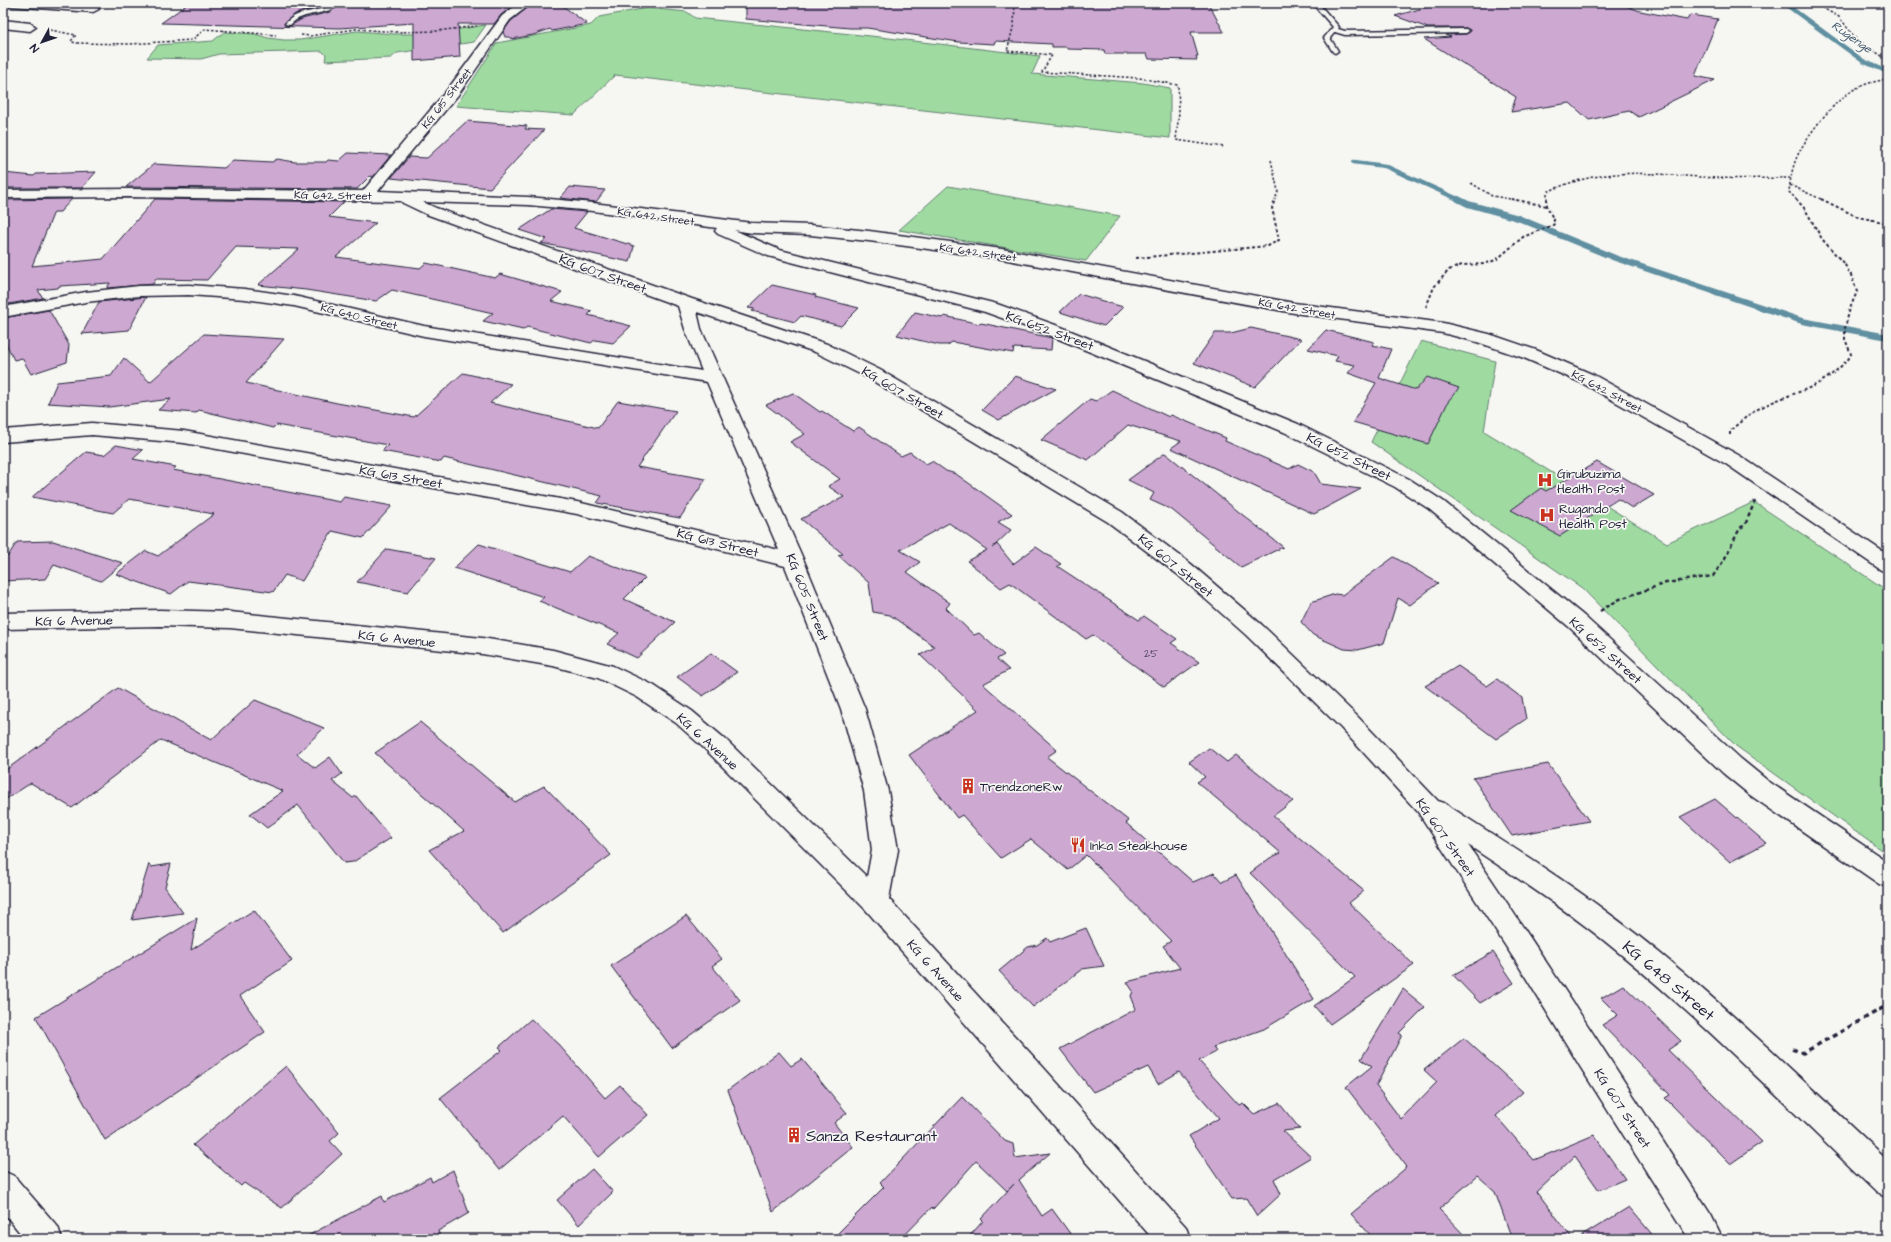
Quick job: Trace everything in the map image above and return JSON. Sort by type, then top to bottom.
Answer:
[{"type":"street","points":[[10,3],[92,9]]},
{"type":"street","name":"KG 615 Street","points":[[367,195],[453,92],[503,21],[514,10],[526,3]]},
{"type":"street","points":[[3,13],[20,4]]},
{"type":"street","points":[[3,24],[30,27]]},
{"type":"street","name":"KG 642 Street","points":[[3,194],[136,193],[367,195],[528,201],[593,207],[705,223],[752,228],[810,230],[869,236],[1002,254],[1294,308],[1443,328],[1483,338],[1530,354],[1588,379],[1732,460],[1764,480],[1888,565]]},
{"type":"street","name":"KG 607 Street","points":[[402,197],[438,214],[686,303],[821,348],[874,374],[1115,517],[1184,569],[1254,630],[1349,722],[1427,805],[1530,959],[1591,1058],[1707,1239]]},
{"type":"street","name":"KG 652 Street","points":[[705,223],[743,240],[798,260],[1005,313],[1113,354],[1291,428],[1402,483],[1436,505],[1576,621],[1758,788],[1888,876]]},
{"type":"street","name":"KG 640 Street","points":[[3,312],[86,297],[139,291],[189,290],[245,294],[294,301],[424,331],[714,378]]},
{"type":"street","name":"KG 605 Street","points":[[686,303],[693,329],[794,561],[853,709],[876,791],[885,850],[875,902]]},
{"type":"street","name":"KG 613 Street","points":[[3,436],[92,429],[184,437],[478,488],[576,508],[794,561]]},
{"type":"street","name":"KG 6 Avenue","points":[[3,621],[160,618],[230,620],[482,646],[553,658],[605,672],[645,691],[684,717],[715,744],[875,902],[1032,1077],[1174,1239]]},
{"type":"street","name":"KG 648 Street","points":[[1427,805],[1549,885],[1627,943],[1721,1024],[1888,1182]]},
{"type":"street","points":[[3,1187],[46,1239]]},
{"type":"lane","points":[[288,24],[302,14],[333,8],[338,3]]},
{"type":"lane","points":[[1314,3],[1334,23],[1336,27],[1327,38],[1335,51]]},
{"type":"lane","points":[[1334,30],[1345,34],[1466,31]]},
{"type":"path","points":[[1015,3],[1014,24],[1007,52],[1052,55],[1042,72],[1139,78],[1178,85],[1179,112],[1176,140],[1224,147]]},
{"type":"path","points":[[1814,3],[1839,17],[1856,39],[1888,60]]},
{"type":"path","points":[[295,35],[310,36],[356,29],[399,32],[437,31],[503,21]]},
{"type":"path","points":[[30,27],[76,35],[71,41],[75,44],[130,44],[192,40],[205,30],[276,35]]},
{"type":"path","points":[[1732,460],[1730,430],[1751,413],[1779,400],[1819,386],[1835,374],[1850,355],[1851,348],[1845,339],[1847,316],[1850,304],[1856,292],[1851,276],[1845,266],[1822,239],[1805,209],[1789,192],[1790,178],[1798,154],[1810,135],[1837,103],[1852,91],[1871,82],[1888,79]]},
{"type":"path","points":[[1100,272],[1118,260],[1268,246],[1279,240],[1272,208],[1278,191],[1271,160]]},
{"type":"path","points":[[1406,324],[1426,307],[1427,300],[1436,282],[1444,275],[1461,266],[1487,263],[1497,260],[1513,244],[1533,232],[1551,227],[1554,223],[1547,206],[1547,192],[1560,185],[1583,178],[1613,173],[1638,172],[1717,178],[1790,178]]},
{"type":"path","points":[[1471,183],[1492,196],[1547,206]]},
{"type":"path","points":[[1790,185],[1858,217],[1888,223]]},
{"type":"path","points":[[1576,621],[1589,618],[1620,599],[1666,583],[1713,576],[1724,560],[1740,528],[1745,525],[1764,480]]},
{"type":"path","points":[[1790,1048],[1803,1054],[1888,1005]]},
{"type":"green space","points":[[647,8],[687,12],[695,18],[880,37],[1040,56],[1032,74],[1143,83],[1170,88],[1170,138],[615,75],[574,115],[456,106],[497,43],[591,25],[599,17]]},
{"type":"green space","points":[[486,25],[474,42],[397,53],[391,58],[325,61],[326,55],[322,51],[219,54],[201,59],[147,58],[158,45],[213,41],[224,32],[255,34],[268,38],[284,40],[300,40],[357,31],[394,34],[428,34]]},
{"type":"green space","points":[[948,186],[1120,216],[1086,261],[899,230]]},
{"type":"green space","points":[[1421,341],[1495,361],[1484,431],[1667,543],[1754,502],[1888,591],[1888,855],[1736,746],[1582,588],[1371,442]]},
{"type":"building","points":[[189,3],[331,3],[295,14],[284,24],[290,26],[302,19],[330,12],[342,3],[517,3],[501,15],[494,24],[458,24],[460,57],[414,61],[414,23],[339,28],[161,23]]},
{"type":"building","points":[[533,3],[559,3],[587,24],[552,31],[550,29],[533,35],[512,39],[510,37],[505,37],[503,32],[511,21]]},
{"type":"building","points":[[746,3],[1208,3],[1224,32],[1191,32],[1198,56],[1196,56],[1197,60],[1149,59],[1147,54],[1105,54],[1104,50],[1067,49],[1067,47],[1052,47],[1052,44],[995,41],[994,44],[959,42],[867,28],[850,28],[746,19]]},
{"type":"building","points":[[1441,3],[1618,3],[1640,11],[1687,20],[1690,15],[1718,19],[1695,76],[1715,80],[1639,117],[1629,111],[1589,120],[1570,103],[1511,112],[1516,97],[1424,39],[1451,37],[1445,35],[1466,34],[1470,32],[1470,30],[1466,28],[1428,28],[1395,16]]},
{"type":"building","points":[[467,121],[527,126],[525,129],[544,130],[490,188],[391,178],[409,157],[427,158]]},
{"type":"building","points":[[348,153],[391,155],[373,177],[370,176],[357,189],[126,187],[154,164],[224,168],[233,160],[272,162],[277,159],[295,162],[326,162],[328,160],[339,161]]},
{"type":"building","points":[[96,172],[82,188],[3,188],[3,173],[34,176],[36,174]]},
{"type":"building","points":[[570,187],[605,190],[596,202],[560,198]]},
{"type":"building","points":[[72,199],[60,212],[54,212],[32,266],[103,259],[155,199],[344,202],[329,217],[376,223],[336,257],[420,268],[426,263],[495,278],[500,274],[562,292],[551,301],[592,311],[588,315],[631,326],[613,343],[595,340],[591,343],[527,327],[523,330],[483,321],[493,313],[392,290],[376,301],[306,290],[258,285],[299,249],[236,247],[207,280],[156,279],[153,284],[107,288],[110,283],[59,286],[58,288],[38,290],[43,298],[3,305],[3,200]]},
{"type":"building","points":[[551,209],[587,212],[574,228],[634,246],[630,262],[541,243],[547,239],[519,230]]},
{"type":"building","points":[[772,285],[816,295],[815,297],[859,308],[841,326],[801,316],[795,322],[752,311],[755,309],[748,308]]},
{"type":"building","points":[[1079,294],[1123,307],[1104,326],[1060,312]]},
{"type":"building","points":[[146,297],[129,330],[82,334],[99,302]]},
{"type":"building","points":[[49,310],[69,345],[67,362],[31,374],[22,358],[14,360],[3,337],[3,318]]},
{"type":"building","points":[[915,312],[942,318],[944,316],[981,323],[1052,338],[1051,350],[1014,348],[1013,353],[952,342],[948,345],[939,345],[897,335]]},
{"type":"building","points":[[1251,328],[1301,339],[1255,387],[1194,363],[1215,333],[1231,333]]},
{"type":"building","points":[[1326,330],[1374,342],[1372,345],[1391,349],[1379,378],[1416,390],[1427,377],[1459,388],[1449,400],[1428,444],[1353,422],[1376,383],[1348,373],[1355,365],[1335,361],[1338,356],[1308,349]]},
{"type":"building","points":[[204,334],[284,339],[246,383],[337,403],[414,417],[463,373],[511,384],[490,403],[598,428],[618,401],[676,411],[637,467],[706,479],[680,518],[597,503],[602,496],[444,458],[441,462],[382,451],[388,445],[276,425],[273,428],[199,410],[196,413],[158,410],[171,399],[109,407],[48,403],[57,382],[111,376],[124,358],[150,382]]},
{"type":"building","points":[[1015,376],[1056,389],[999,420],[982,410]]},
{"type":"building","points":[[1112,390],[1169,417],[1171,415],[1226,438],[1225,441],[1289,469],[1298,464],[1314,472],[1321,484],[1361,489],[1314,514],[1171,448],[1181,441],[1128,425],[1088,460],[1041,440],[1090,399],[1096,401]]},
{"type":"building","points":[[793,393],[820,412],[822,411],[853,431],[859,427],[901,456],[910,452],[926,464],[932,461],[946,471],[956,474],[1012,514],[998,522],[1011,530],[992,548],[997,544],[1013,564],[1036,547],[1061,564],[1057,566],[1139,620],[1144,616],[1177,639],[1171,643],[1199,662],[1164,687],[1093,635],[1086,639],[1010,583],[1001,588],[967,561],[987,550],[949,523],[900,550],[920,562],[907,572],[950,603],[946,608],[974,635],[979,633],[1004,655],[997,659],[1009,670],[983,684],[1057,750],[1047,757],[1129,821],[1126,823],[1193,882],[1214,873],[1222,882],[1236,875],[1314,999],[1264,1029],[1213,1047],[1216,1052],[1199,1061],[1239,1105],[1243,1103],[1254,1114],[1279,1103],[1300,1129],[1283,1131],[1311,1157],[1274,1179],[1281,1194],[1257,1216],[1246,1198],[1232,1199],[1189,1136],[1219,1118],[1179,1072],[1158,1084],[1148,1067],[1093,1092],[1060,1049],[1136,1009],[1131,996],[1133,991],[1127,982],[1180,968],[1163,946],[1171,941],[1086,855],[1068,870],[1031,839],[1001,858],[962,815],[957,818],[909,755],[978,710],[920,655],[935,647],[890,615],[873,612],[869,583],[838,555],[843,554],[801,519],[844,497],[828,486],[840,479],[790,442],[805,434],[766,405]]},
{"type":"building","points":[[116,445],[143,450],[133,459],[176,467],[173,470],[340,502],[344,497],[392,506],[363,538],[332,531],[302,581],[285,575],[273,592],[188,581],[171,594],[116,574],[146,551],[158,556],[214,514],[129,499],[113,513],[32,497],[86,452],[104,455]]},
{"type":"building","points":[[1165,453],[1283,547],[1241,567],[1172,510],[1150,500],[1154,493],[1128,480]]},
{"type":"building","points":[[1597,462],[1654,495],[1632,508],[1618,499],[1560,536],[1511,510],[1541,488],[1546,491]]},
{"type":"building","points":[[53,541],[123,563],[101,581],[54,565],[45,579],[3,581],[3,556],[8,556],[17,542]]},
{"type":"building","points":[[479,544],[570,572],[588,556],[645,578],[624,599],[675,622],[637,658],[607,644],[619,633],[539,601],[544,597],[454,568]]},
{"type":"building","points":[[387,549],[436,558],[408,592],[357,582]]},
{"type":"building","points":[[1394,557],[1438,583],[1410,605],[1398,598],[1384,643],[1358,650],[1344,649],[1313,635],[1301,622],[1311,602],[1335,594],[1342,595]]},
{"type":"building","points":[[711,653],[737,672],[703,696],[677,677]]},
{"type":"building","points":[[1458,666],[1487,686],[1497,679],[1522,698],[1526,719],[1496,739],[1425,686]]},
{"type":"building","points":[[118,688],[211,740],[255,700],[324,728],[297,754],[315,768],[330,757],[342,774],[332,781],[353,798],[356,796],[391,838],[353,862],[344,863],[298,805],[267,828],[250,814],[283,791],[161,740],[72,808],[31,783],[3,801],[3,772]]},
{"type":"building","points":[[420,722],[515,802],[544,786],[611,855],[503,933],[429,850],[464,831],[375,753]]},
{"type":"building","points":[[1209,748],[1227,762],[1236,755],[1293,801],[1273,816],[1364,891],[1349,903],[1414,965],[1330,1024],[1314,1006],[1355,977],[1250,873],[1270,858],[1281,853],[1197,782],[1205,777],[1189,762]]},
{"type":"building","points":[[1548,764],[1589,821],[1512,836],[1473,778]]},
{"type":"building","points":[[1715,799],[1766,843],[1730,862],[1680,817]]},
{"type":"building","points":[[149,864],[151,867],[171,864],[165,887],[183,913],[132,920]]},
{"type":"building","points":[[254,910],[292,961],[240,996],[265,1032],[105,1140],[36,1017],[197,918],[191,950]]},
{"type":"building","points":[[686,916],[722,959],[712,966],[740,1000],[672,1048],[611,966]]},
{"type":"building","points":[[1086,928],[1104,966],[1082,969],[1033,1007],[999,971],[1028,947],[1037,945],[1047,938],[1050,942]]},
{"type":"building","points":[[1493,952],[1514,983],[1480,1003],[1453,975]]},
{"type":"building","points":[[1623,985],[1681,1041],[1668,1050],[1762,1142],[1730,1164],[1665,1098],[1670,1095],[1602,1025],[1618,1015],[1601,998]]},
{"type":"building","points":[[1403,989],[1425,1007],[1399,1033],[1402,1035],[1376,1086],[1401,1119],[1437,1082],[1424,1070],[1464,1038],[1523,1092],[1496,1116],[1534,1160],[1594,1135],[1625,1179],[1599,1190],[1575,1156],[1537,1192],[1573,1239],[1512,1239],[1495,1192],[1477,1176],[1439,1209],[1468,1239],[1374,1239],[1351,1214],[1407,1167],[1346,1087],[1372,1066],[1361,1059]]},
{"type":"building","points":[[531,1019],[559,1045],[605,1098],[620,1085],[648,1115],[599,1157],[563,1116],[499,1170],[440,1098],[502,1050],[499,1047]]},
{"type":"building","name":"Sanza Restaurant","points":[[779,1052],[791,1066],[802,1059],[847,1113],[834,1123],[853,1147],[773,1212],[728,1090]]},
{"type":"building","points":[[286,1066],[339,1133],[330,1141],[342,1154],[282,1208],[244,1183],[241,1186],[193,1145]]},
{"type":"building","points":[[962,1097],[1005,1141],[1013,1144],[1015,1158],[1050,1153],[1019,1180],[1042,1216],[1052,1209],[1074,1239],[967,1239],[983,1221],[981,1219],[1014,1184],[1007,1191],[976,1161],[933,1209],[932,1207],[901,1239],[832,1239],[884,1187],[880,1183]]},
{"type":"building","points":[[592,1169],[613,1192],[579,1225],[557,1200]]},
{"type":"building","points":[[453,1170],[469,1213],[438,1231],[441,1239],[302,1239],[382,1196],[384,1202],[430,1177],[432,1182]]},
{"type":"building","points":[[1629,1207],[1656,1239],[1577,1239]]},
{"type":"waterway","name":"Rugenge","points":[[1784,3],[1863,61],[1888,72]]},
{"type":"waterway","points":[[1354,162],[1385,166],[1460,200]]},
{"type":"waterway","points":[[1460,200],[1468,204],[1518,218],[1615,258],[1802,321],[1888,337]]},
{"type":"place","name":"Girubuzima Health Post","points":[[1545,480]]},
{"type":"place","name":"Rugando Health Post","points":[[1547,515]]},
{"type":"place","name":"TrendzoneRw","points":[[968,786]]},
{"type":"place","name":"Inka Steakhouse","points":[[1078,845]]},
{"type":"place","name":"Sanza Restaurant","points":[[794,1135]]}]
